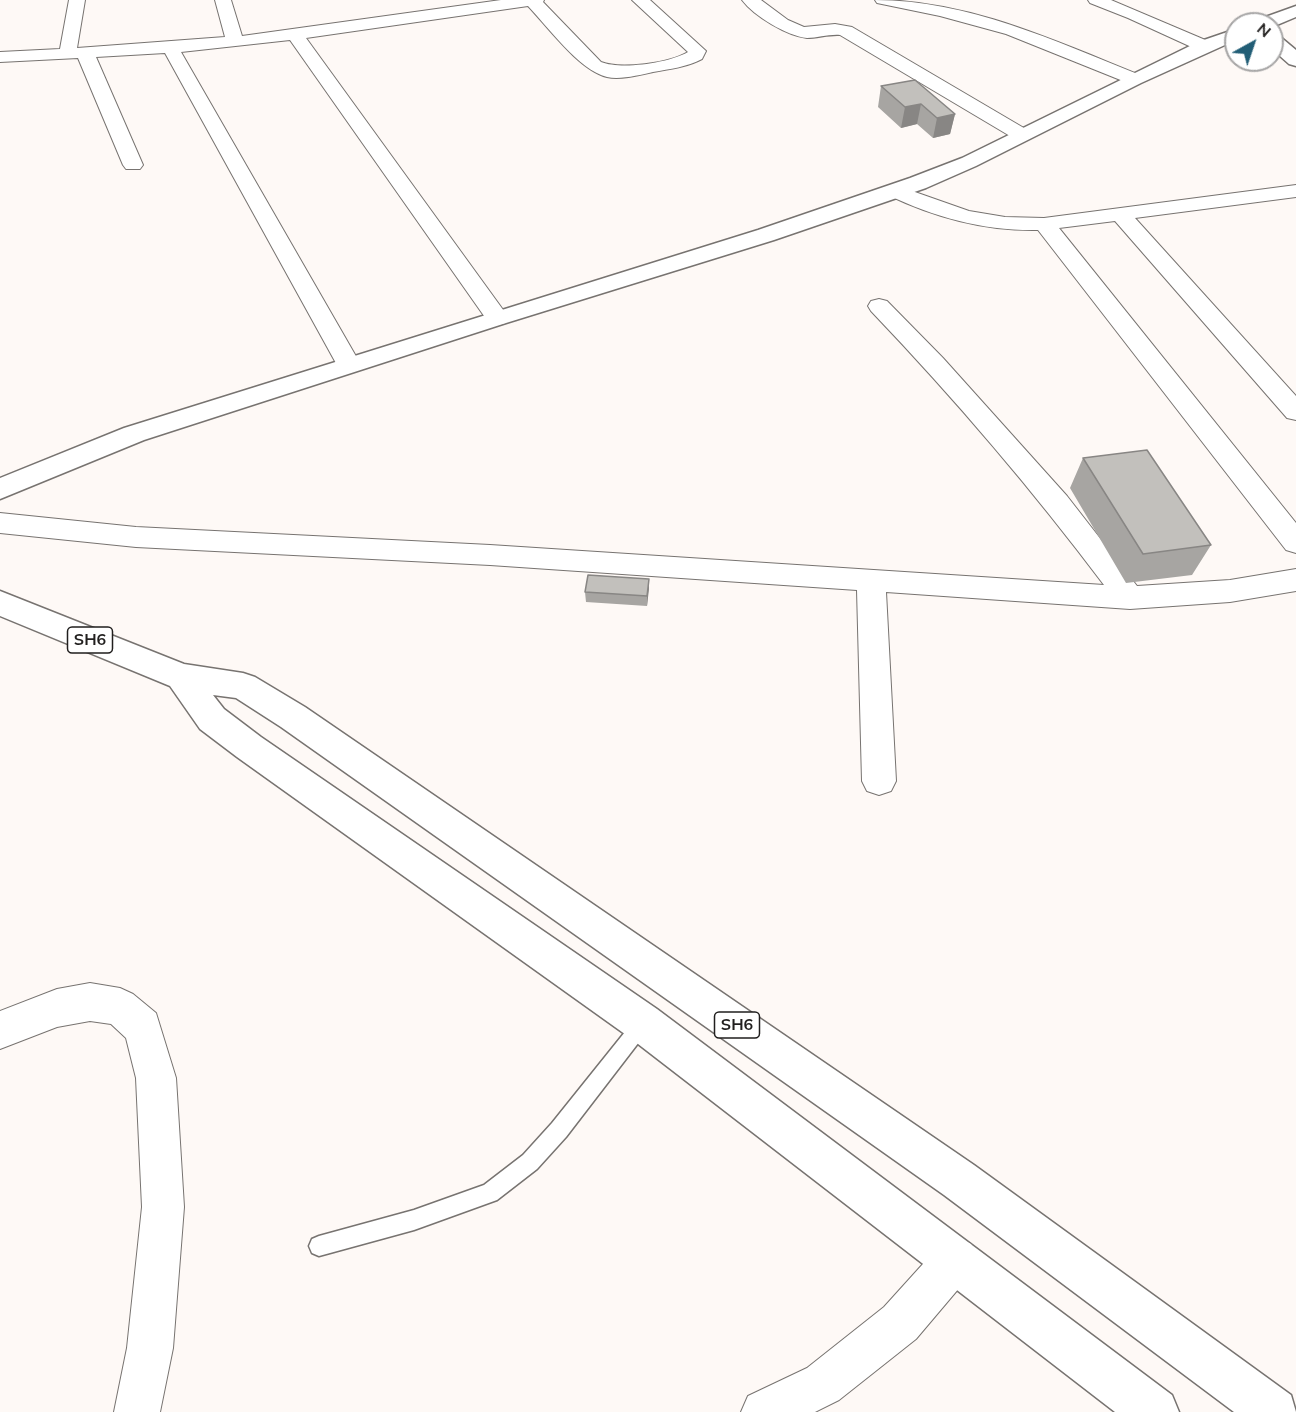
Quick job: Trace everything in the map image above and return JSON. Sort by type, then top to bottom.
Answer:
[{"type":"main road","points":[[0,489],[134,434],[766,235],[895,191],[969,162],[1134,79],[1224,38]]},
{"type":"main road","points":[[1284,50],[1296,60]]},
{"type":"main road","name":"SH6","points":[[0,603],[181,677],[243,686],[293,717],[959,1180],[1274,1412]]},
{"type":"main road","points":[[181,677],[212,719],[249,747],[643,1023],[1155,1412]]},
{"type":"street","points":[[77,0],[76,51],[133,165]]},
{"type":"street","points":[[223,0],[235,42]]},
{"type":"street","points":[[0,57],[235,42],[534,0],[595,66],[610,72],[643,69],[687,60],[696,55],[698,51],[640,0]]},
{"type":"street","points":[[750,0],[795,30],[808,32],[838,29],[846,31],[1022,135]]},
{"type":"street","points":[[883,0],[942,11],[1012,30],[1134,79]]},
{"type":"street","points":[[1096,0],[1134,14],[1204,46]]},
{"type":"street","points":[[295,35],[497,318]]},
{"type":"street","points":[[170,47],[349,365]]},
{"type":"street","points":[[895,191],[920,204],[963,218],[1012,225],[1044,224],[1296,190]]},
{"type":"street","points":[[1120,214],[1296,412]]},
{"type":"street","points":[[1044,224],[1296,543]]},
{"type":"street","points":[[879,306],[949,380],[1058,503],[1130,598]]},
{"type":"street","points":[[0,523],[136,537],[490,555],[1130,598],[1230,591],[1296,580]]},
{"type":"street","points":[[871,582],[879,781]]},
{"type":"street","points":[[0,1030],[57,1008],[90,1002],[120,1007],[142,1027],[156,1078],[163,1208],[150,1348],[137,1412]]},
{"type":"street","points":[[764,1412],[823,1384],[900,1323],[956,1259]]},
{"type":"lane","points":[[319,1246],[414,1220],[490,1193],[530,1162],[559,1130],[643,1023]]},
{"type":"building","points":[[915,80],[955,114],[937,118],[921,104],[905,107],[881,86]]},
{"type":"building","points":[[1147,450],[1211,545],[1143,554],[1083,458]]},
{"type":"building","points":[[588,575],[649,579],[647,596],[585,592]]}]
